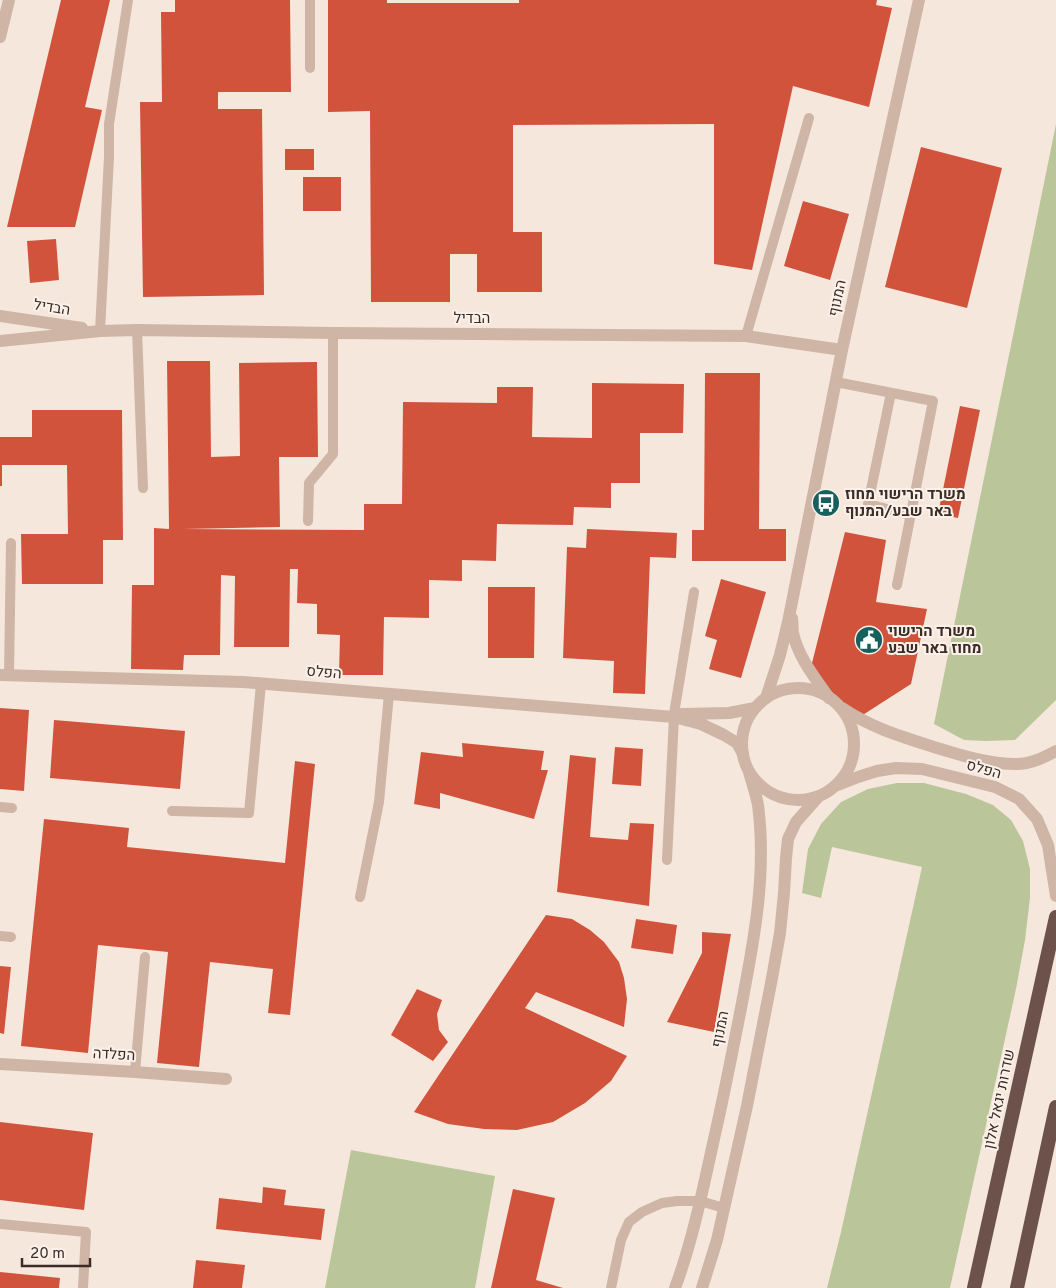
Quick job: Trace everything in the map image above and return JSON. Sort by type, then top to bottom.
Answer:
[{"type":"highway","name":"שדרות יגאל אלון","points":[[974,1288],[1056,917]]},
{"type":"highway","points":[[1017,1288],[1056,1107]]},
{"type":"street","points":[[0,37],[8,0]]},
{"type":"street","name":"המנוף","points":[[766,698],[780,655],[792,603],[842,350],[919,0]]},
{"type":"street","name":"הבדיל","points":[[0,316],[100,331]]},
{"type":"street","name":"הבדיל","points":[[0,341],[100,331],[137,330],[746,336],[842,350]]},
{"type":"street","name":"המנוף","points":[[792,603],[793,633],[801,654],[810,671],[833,701]]},
{"type":"street","name":"הפלס","points":[[5,675],[234,682],[644,714],[729,713],[755,708]]},
{"type":"street","points":[[702,1288],[717,1240],[747,1106],[780,933],[788,839],[796,822],[819,796],[835,786],[846,772],[853,754],[853,736],[847,719],[833,701],[817,692],[804,689],[778,692],[766,698],[755,708],[746,722],[742,738],[743,754],[749,772],[759,785],[772,794],[787,800],[803,800],[819,796]]},
{"type":"street","name":"הפלס","points":[[833,701],[858,718],[881,730],[956,754],[991,762],[1018,764],[1038,761],[1056,751]]},
{"type":"street","name":"הפלס","points":[[674,715],[724,735],[737,743],[743,754]]},
{"type":"street","name":"הפלס","points":[[835,786],[858,776],[896,768],[922,769],[996,787],[1018,798],[1037,819],[1048,844],[1056,896]]},
{"type":"street","name":"המנוף","points":[[675,1288],[681,1273],[700,1201],[722,1101],[755,929],[761,858],[760,830],[758,804],[749,772]]},
{"type":"street","name":"הפלדה","points":[[0,1064],[226,1079]]},
{"type":"lane","points":[[100,331],[109,124],[128,0]]},
{"type":"lane","points":[[310,0],[310,68]]},
{"type":"lane","points":[[746,336],[809,118]]},
{"type":"lane","points":[[137,330],[143,488]]},
{"type":"lane","points":[[308,521],[309,483],[333,454],[333,333]]},
{"type":"lane","points":[[836,382],[933,401],[897,585]]},
{"type":"lane","points":[[891,393],[868,504],[910,515]]},
{"type":"lane","points":[[5,675],[11,543]]},
{"type":"lane","points":[[667,860],[674,715],[694,592]]},
{"type":"lane","points":[[172,811],[249,813],[261,684]]},
{"type":"lane","points":[[360,897],[379,802],[389,694]]},
{"type":"lane","points":[[0,807],[12,808]]},
{"type":"lane","points":[[0,936],[11,937]]},
{"type":"lane","points":[[135,1072],[145,957]]},
{"type":"lane","points":[[611,1288],[621,1240],[629,1222],[642,1212],[662,1203],[677,1201],[700,1201],[724,1208]]},
{"type":"lane","points":[[0,1224],[86,1232],[83,1288]]},
{"type":"green space","points":[[1056,124],[1056,700],[1015,740],[964,740],[934,724]]},
{"type":"green space","points":[[897,783],[924,783],[966,794],[993,805],[1011,820],[1023,841],[1030,869],[1030,898],[1025,940],[1016,989],[950,1288],[827,1288],[922,867],[832,847],[821,898],[802,893],[808,849],[821,824],[841,802],[868,789]]},
{"type":"green space","points":[[351,1150],[495,1176],[475,1288],[325,1288]]},
{"type":"building","points":[[61,0],[110,0],[85,107],[102,110],[75,227],[7,227]]},
{"type":"building","points":[[175,0],[290,0],[291,92],[218,92],[218,109],[262,109],[264,295],[143,297],[140,102],[162,102],[161,12],[175,12]]},
{"type":"building","points":[[328,0],[387,0],[387,3],[519,3],[519,0],[877,0],[876,5],[892,8],[869,107],[793,86],[752,270],[714,264],[714,124],[513,125],[513,232],[542,232],[542,292],[477,292],[477,254],[450,254],[450,302],[371,302],[370,111],[328,112]]},
{"type":"building","points":[[921,147],[1002,168],[967,308],[885,287]]},
{"type":"building","points":[[285,149],[314,149],[314,170],[285,170]]},
{"type":"building","points":[[303,177],[341,177],[341,211],[303,211]]},
{"type":"building","points":[[803,201],[849,214],[830,280],[784,266]]},
{"type":"building","points":[[56,239],[59,280],[30,283],[27,241]]},
{"type":"building","points":[[167,361],[210,361],[211,457],[240,456],[239,363],[317,362],[318,457],[279,457],[280,527],[183,529],[364,530],[364,504],[402,504],[403,402],[497,403],[497,387],[533,387],[532,437],[592,438],[592,383],[684,384],[683,433],[640,433],[640,483],[611,483],[611,508],[574,507],[573,525],[497,524],[496,561],[462,560],[462,581],[429,580],[429,618],[384,617],[383,675],[339,675],[340,635],[317,634],[317,604],[297,603],[298,569],[290,569],[289,647],[234,647],[235,576],[221,575],[220,655],[184,655],[183,670],[131,669],[132,585],[154,585],[154,528],[169,529]]},
{"type":"building","points":[[705,373],[760,373],[759,529],[786,529],[786,561],[692,561],[692,530],[704,530]]},
{"type":"building","points":[[960,406],[980,410],[958,518],[938,514]]},
{"type":"building","points":[[32,410],[122,410],[123,540],[103,540],[103,584],[22,584],[21,534],[68,534],[67,465],[2,465],[2,486],[0,486],[0,437],[32,437]]},
{"type":"building","points":[[587,529],[677,533],[676,558],[650,557],[645,694],[613,693],[614,661],[563,658],[567,547],[586,548]]},
{"type":"building","name":"משרד הרישוי מחוז באר שבע","points":[[845,532],[886,540],[876,602],[927,609],[911,684],[858,718],[810,671]]},
{"type":"building","points":[[721,579],[766,592],[741,678],[709,669],[717,640],[705,636]]},
{"type":"building","points":[[488,587],[535,587],[534,658],[488,658]]},
{"type":"building","points":[[0,708],[29,710],[24,791],[0,789]]},
{"type":"building","points":[[54,720],[185,731],[180,789],[50,778]]},
{"type":"building","points":[[462,743],[544,751],[541,770],[548,770],[534,819],[440,793],[440,809],[414,804],[421,752],[463,757]]},
{"type":"building","points":[[615,747],[643,749],[641,786],[612,784]]},
{"type":"building","points":[[570,755],[596,758],[590,837],[628,840],[630,823],[654,824],[649,906],[557,892]]},
{"type":"building","points":[[295,761],[315,764],[290,1015],[268,1013],[273,969],[210,962],[199,1067],[157,1063],[168,952],[98,945],[88,1053],[21,1046],[44,819],[129,828],[127,847],[285,863]]},
{"type":"building","points":[[546,915],[572,919],[590,930],[604,942],[619,962],[624,978],[627,999],[624,1027],[536,992],[525,1008],[627,1056],[611,1081],[585,1103],[553,1122],[517,1130],[484,1129],[448,1124],[414,1112]]},
{"type":"building","points":[[636,919],[677,925],[673,954],[631,948]]},
{"type":"building","points":[[702,932],[731,934],[714,1032],[667,1022],[702,953]]},
{"type":"building","points":[[0,966],[11,967],[4,1034],[0,1033]]},
{"type":"building","points":[[417,989],[442,1000],[437,1014],[439,1030],[448,1042],[433,1061],[391,1035]]},
{"type":"building","points":[[0,1122],[93,1133],[84,1210],[0,1200]]},
{"type":"building","points":[[263,1187],[286,1190],[284,1205],[325,1209],[321,1240],[216,1229],[219,1198],[262,1203]]},
{"type":"building","points":[[513,1189],[555,1198],[536,1280],[563,1288],[491,1288]]},
{"type":"building","points":[[196,1260],[245,1265],[242,1288],[193,1288]]},
{"type":"building","points":[[0,1272],[60,1278],[59,1288],[0,1288]]},
{"type":"place","name":"משרד הרישוי מחוז באר שבע/המנוף","points":[[826,503]]},
{"type":"place","name":"משרד הרישוי מחוז באר שבע","points":[[869,640]]}]
